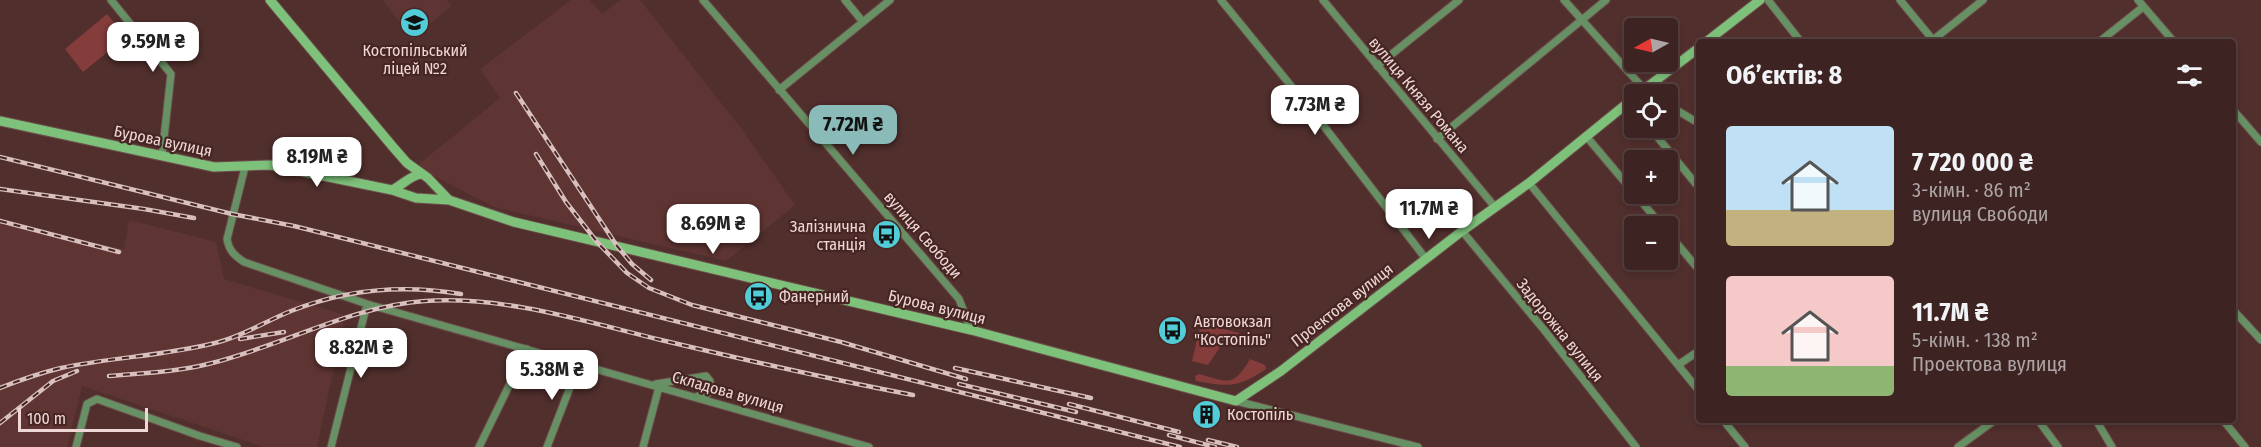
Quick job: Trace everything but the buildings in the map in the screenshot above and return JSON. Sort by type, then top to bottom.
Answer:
[{"type":"main road","points":[[270,0],[407,163],[430,181],[448,200]]},
{"type":"main road","points":[[1710,39],[1760,0]]},
{"type":"main road","name":"Проектова вулиця","points":[[1656,84],[1696,50]]},
{"type":"main road","name":"Проектова вулиця","points":[[1236,401],[1281,371],[1624,109]]},
{"type":"main road","name":"Бурова вулиця","points":[[0,121],[214,167],[270,165],[416,197],[448,200],[514,222],[971,330],[1236,401]]},
{"type":"main road","points":[[407,163],[408,190],[416,197],[430,193],[430,181]]},
{"type":"main road","points":[[392,190],[421,174]]},
{"type":"street","points":[[111,0],[171,74],[162,156]]},
{"type":"street","name":"вулиця Свободи","points":[[703,0],[959,299],[971,330]]},
{"type":"street","points":[[845,0],[863,22]]},
{"type":"street","points":[[779,90],[890,0]]},
{"type":"street","points":[[1221,0],[1323,125],[1426,259]]},
{"type":"street","name":"вулиця Князя Романа","points":[[1323,0],[1495,207]]},
{"type":"street","points":[[1377,66],[1459,0]]},
{"type":"street","points":[[1564,0],[1628,84]]},
{"type":"street","points":[[1437,139],[1606,0]]},
{"type":"street","points":[[1768,0],[1799,39]]},
{"type":"street","points":[[1900,0],[1932,39]]},
{"type":"street","points":[[1934,39],[1983,0]]},
{"type":"street","points":[[2138,0],[2171,39]]},
{"type":"street","points":[[2103,39],[2143,7]]},
{"type":"street","points":[[1678,111],[1696,122]]},
{"type":"street","points":[[2236,113],[2261,142]]},
{"type":"street","points":[[1586,136],[1654,216]]},
{"type":"street","points":[[1658,138],[1696,184]]},
{"type":"street","name":"Складова вулиця","points":[[244,167],[226,239],[234,255],[244,262],[367,304],[869,447]]},
{"type":"street","points":[[1529,183],[1696,387]]},
{"type":"street","name":"Задорожна вулиця","points":[[1462,231],[1545,330],[1636,447]]},
{"type":"street","points":[[1678,245],[1696,266]]},
{"type":"street","points":[[331,447],[367,304]]},
{"type":"street","points":[[2236,313],[2261,340]]},
{"type":"street","points":[[479,447],[527,349]]},
{"type":"street","points":[[1678,365],[1696,353]]},
{"type":"street","points":[[548,447],[579,363]]},
{"type":"street","points":[[651,384],[706,376],[710,381],[709,394],[690,395]]},
{"type":"street","points":[[643,447],[659,387]]},
{"type":"street","points":[[76,447],[87,404],[97,399],[237,447]]},
{"type":"street","name":"Бурова вулиця","points":[[1236,401],[1418,447]]},
{"type":"street","points":[[1725,423],[1744,447]]},
{"type":"street","points":[[1958,447],[1991,423]]},
{"type":"street","points":[[2040,423],[2058,447]]},
{"type":"street","points":[[2098,423],[2112,447]]},
{"type":"street","points":[[2225,423],[2245,447]]},
{"type":"shaded area","name":"Костопільський ліцей №2","points":[[383,0],[447,0],[451,6],[412,39]]},
{"type":"shaded area","points":[[571,0],[590,0],[602,14],[621,0],[640,0],[741,128],[795,205],[726,261],[494,207],[428,173],[419,164],[500,98],[480,69]]},
{"type":"shaded area","points":[[107,14],[126,37],[83,72],[65,49]]},
{"type":"shaded area","points":[[129,220],[216,242],[224,279],[345,315],[317,447],[264,447],[82,386],[67,447],[0,447],[0,222],[124,249]]},
{"type":"shaded area","points":[[1201,323],[1239,333],[1244,338],[1242,344],[1232,342],[1229,346],[1222,344],[1208,365],[1192,361]]},
{"type":"shaded area","points":[[1250,359],[1265,365],[1266,369],[1240,383],[1225,385],[1196,381],[1195,376],[1199,374],[1223,380],[1234,379]]},
{"type":"railway","points":[[516,93],[617,246],[632,264],[651,280]]},
{"type":"railway","points":[[536,154],[566,202],[597,242],[627,273],[649,288],[692,305],[841,342],[966,379]]},
{"type":"railway","points":[[0,157],[232,214],[294,226],[1180,447]]},
{"type":"railway","points":[[0,189],[194,218]]},
{"type":"railway","points":[[0,221],[119,252]]},
{"type":"railway","points":[[0,388],[61,368],[177,351],[215,343],[312,304],[353,293],[417,289],[461,294]]},
{"type":"railway","points":[[109,376],[196,367],[235,357],[343,319],[397,304],[455,300],[515,306],[573,318],[755,362],[913,395]]},
{"type":"railway","points":[[240,339],[284,332]]},
{"type":"railway","points":[[955,368],[1091,398]]},
{"type":"railway","points":[[0,423],[53,381],[77,371]]},
{"type":"railway","points":[[959,384],[1076,412]]},
{"type":"railway","points":[[1069,404],[1179,432]]},
{"type":"railway","points":[[1169,435],[1215,447]]},
{"type":"railway","points":[[1208,440],[1237,447]]},
{"type":"place","name":"Костопільський ліцей №2","points":[[415,22]]},
{"type":"place","name":"Залізнична станція","points":[[887,235]]},
{"type":"place","name":"Фанерний","points":[[758,296]]},
{"type":"place","name":"Автовокзал \"Костопіль\"","points":[[1173,330]]},
{"type":"place","name":"Костопіль","points":[[1206,414]]}]
